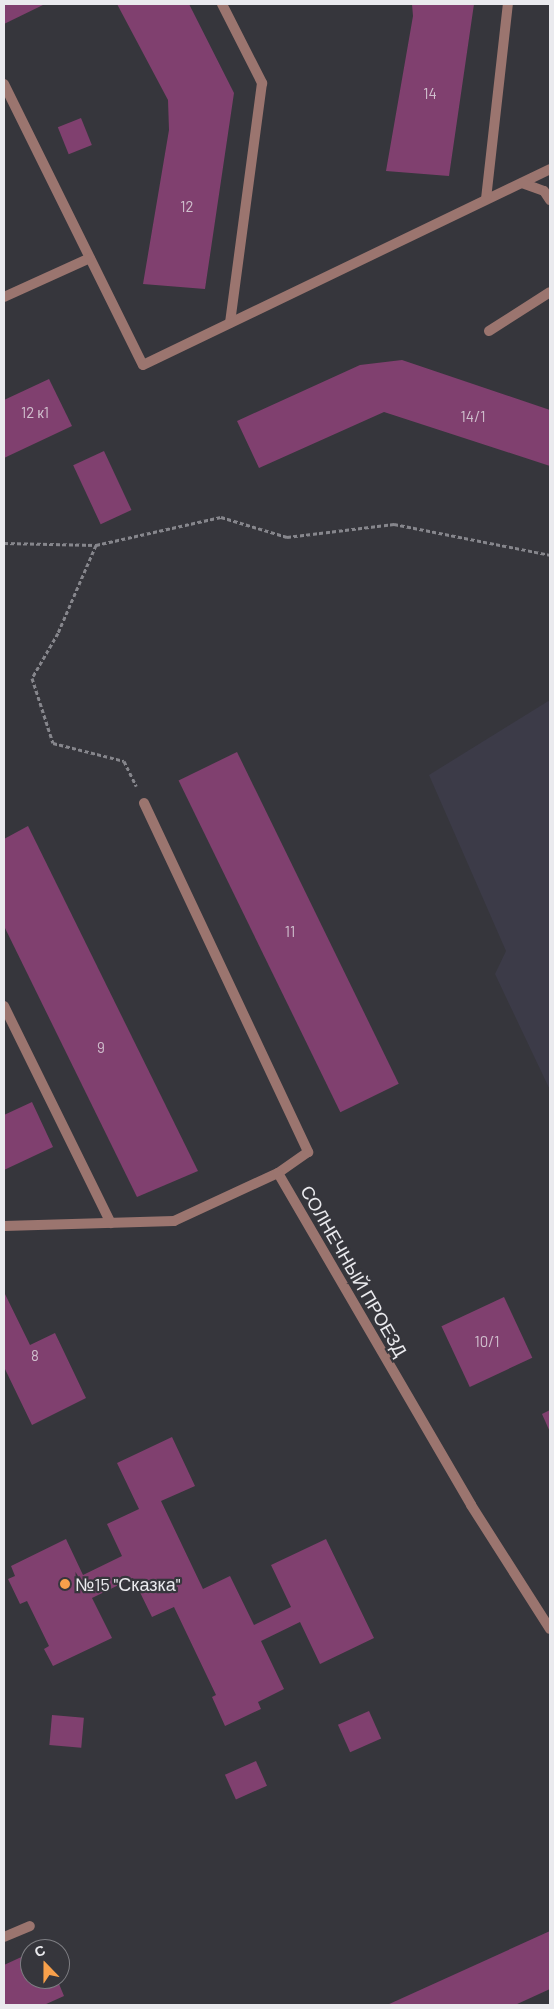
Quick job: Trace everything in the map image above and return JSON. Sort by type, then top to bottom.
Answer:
[{"type":"street","points":[[222,4],[262,83],[230,323]]},
{"type":"street","points":[[486,199],[508,4]]},
{"type":"street","points":[[4,84],[143,365],[550,169]]},
{"type":"street","points":[[522,183],[544,191],[550,200]]},
{"type":"street","points":[[4,297],[90,258]]},
{"type":"street","points":[[488,331],[550,292]]},
{"type":"street","points":[[4,1226],[174,1221],[278,1173],[308,1152],[144,803]]},
{"type":"street","points":[[4,1006],[111,1223]]},
{"type":"street","name":"СОЛНЕЧНЫЙ ПРОЕЗД","points":[[278,1173],[470,1505],[550,1629]]},
{"type":"street","points":[[4,1937],[30,1926]]},
{"type":"path","points":[[4,543],[96,545],[221,517],[287,538],[394,524],[550,554]]},
{"type":"path","points":[[96,545],[58,633],[32,678],[53,743],[124,761],[144,803]]},
{"type":"shaded area","points":[[550,700],[550,1090],[495,974],[506,951],[429,775]]},
{"type":"building","points":[[4,4],[45,4],[4,24]]},
{"type":"building","points":[[117,4],[189,4],[234,93],[205,289],[143,284],[169,130],[168,100]]},
{"type":"building","points":[[412,4],[474,4],[449,176],[386,171],[413,16]]},
{"type":"building","points":[[81,118],[92,145],[69,154],[58,127]]},
{"type":"building","points":[[402,360],[550,410],[550,466],[384,412],[259,468],[237,421],[360,365]]},
{"type":"building","points":[[49,379],[72,426],[4,458],[4,400]]},
{"type":"building","points":[[104,451],[131,510],[101,524],[73,465]]},
{"type":"building","points":[[237,752],[399,1084],[340,1112],[179,780]]},
{"type":"building","points":[[28,826],[198,1171],[137,1197],[4,926],[4,839]]},
{"type":"building","points":[[32,1102],[53,1147],[4,1170],[4,1115]]},
{"type":"building","points":[[4,1292],[30,1345],[55,1333],[86,1398],[32,1425],[4,1367]]},
{"type":"building","points":[[504,1297],[532,1358],[470,1387],[441,1326]]},
{"type":"building","points":[[550,1410],[550,1432],[542,1414]]},
{"type":"building","name":"№15 \"Сказка\"","points":[[172,1437],[195,1486],[161,1501],[203,1589],[230,1576],[254,1625],[291,1607],[271,1565],[326,1539],[374,1638],[320,1664],[300,1622],[261,1641],[284,1689],[258,1702],[261,1709],[225,1726],[212,1697],[216,1695],[174,1607],[152,1617],[133,1578],[92,1598],[112,1638],[53,1666],[44,1649],[49,1646],[27,1601],[20,1604],[8,1579],[15,1576],[11,1566],[66,1539],[83,1575],[122,1556],[107,1524],[139,1509],[117,1463]]},
{"type":"building","points":[[369,1711],[381,1738],[350,1752],[338,1725]]},
{"type":"building","points":[[52,1715],[84,1718],[81,1748],[49,1745]]},
{"type":"building","points":[[256,1761],[267,1786],[236,1799],[225,1775]]},
{"type":"building","points":[[550,1931],[550,1989],[515,2005],[387,2005]]},
{"type":"building","points":[[20,1958],[20,1989],[61,1989],[64,1996],[44,2005],[4,2005],[4,1965]]},
{"type":"place","name":"№15 \"Сказка\"","points":[[65,1584]]}]
